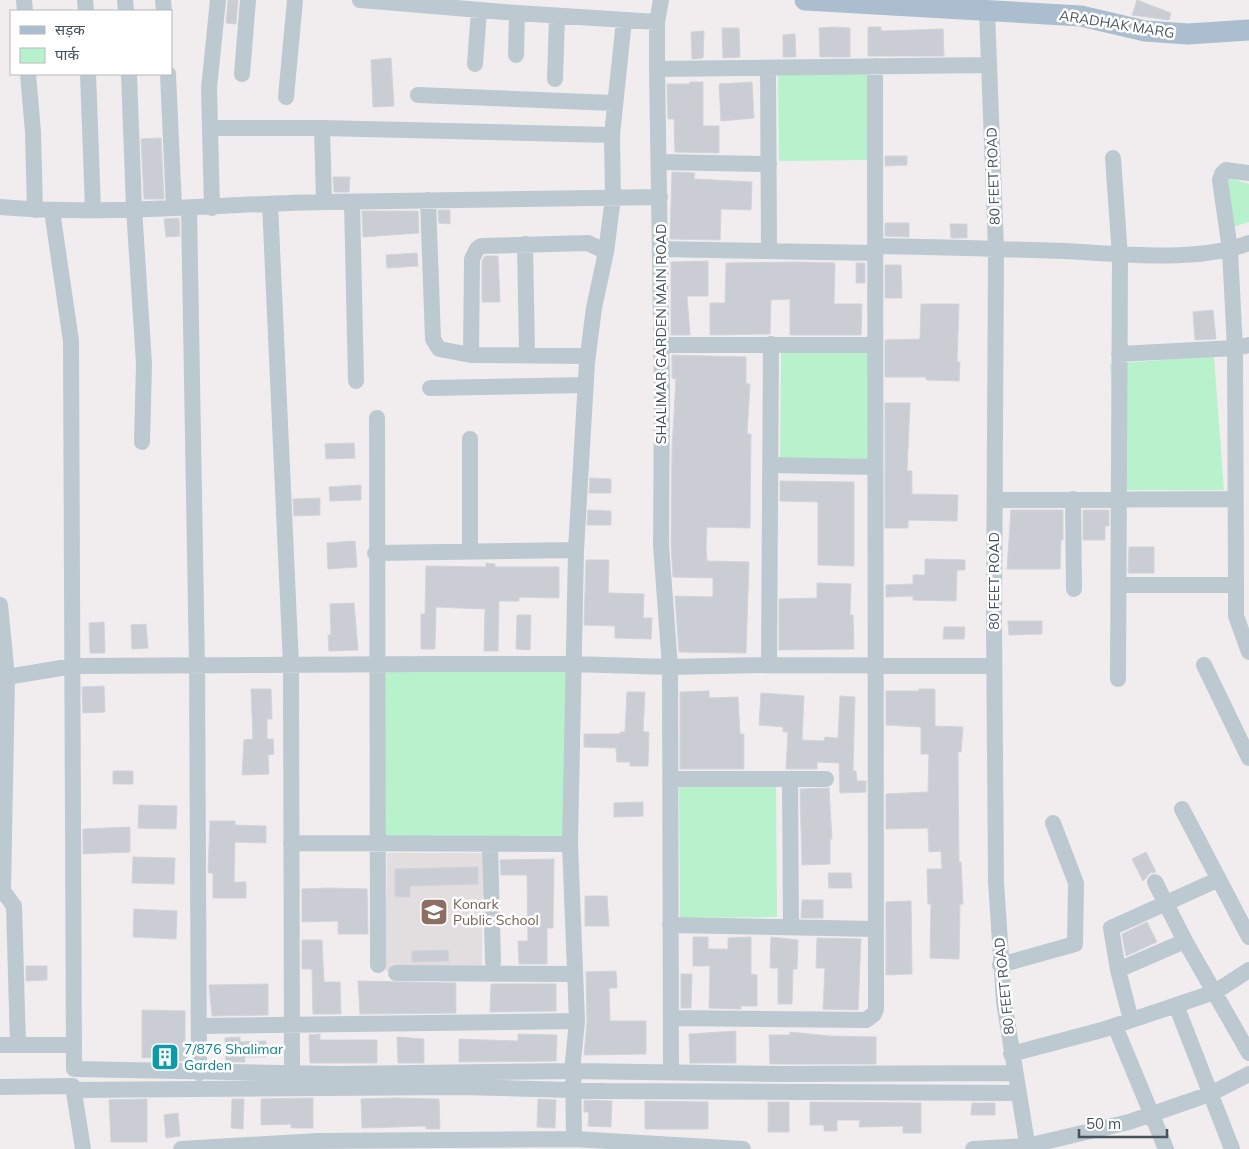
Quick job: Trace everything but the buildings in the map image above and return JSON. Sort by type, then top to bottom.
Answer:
[{"type":"main road","name":"ARADHAK MARG","points":[[805,0],[1081,16],[1145,31],[1188,34],[1249,30]]},
{"type":"street","points":[[212,208],[209,88],[218,0]]},
{"type":"street","points":[[242,74],[248,0]]},
{"type":"street","points":[[286,98],[295,0]]},
{"type":"street","points":[[360,0],[517,14],[657,22]]},
{"type":"street","name":"SHALIMAR GARDEN MAIN ROAD","points":[[660,0],[657,22],[657,69],[660,197],[662,545],[670,668],[671,1063]]},
{"type":"street","points":[[475,64],[479,10]]},
{"type":"street","name":"80 FEET ROAD","points":[[987,11],[996,249],[994,666],[996,882],[1000,965],[1011,1054],[1028,1148]]},
{"type":"street","points":[[516,55],[517,14]]},
{"type":"street","points":[[555,79],[557,16]]},
{"type":"street","points":[[574,1140],[573,1081],[577,1021],[570,844],[572,664],[576,550],[588,356],[594,308],[606,252],[613,198],[612,136],[614,103],[624,20]]},
{"type":"street","points":[[657,69],[989,65]]},
{"type":"street","points":[[670,1018],[870,1018],[876,1008],[875,66]]},
{"type":"street","points":[[768,68],[770,250]]},
{"type":"street","points":[[28,75],[33,132],[35,210]]},
{"type":"street","points":[[88,75],[93,210]]},
{"type":"street","points":[[129,75],[134,208],[144,364],[142,442]]},
{"type":"street","points":[[168,75],[182,208],[197,666],[200,1073]]},
{"type":"street","points":[[418,95],[614,103]]},
{"type":"street","points":[[210,128],[322,128],[612,136]]},
{"type":"street","points":[[322,128],[324,202]]},
{"type":"street","points":[[1113,158],[1120,256],[1118,680]]},
{"type":"street","points":[[659,162],[769,164]]},
{"type":"street","points":[[1249,173],[1226,170],[1220,180],[1242,346],[1235,499],[1236,616],[1249,652]]},
{"type":"street","points":[[0,207],[52,211],[212,208],[324,202],[660,197]]},
{"type":"street","points":[[428,200],[433,338],[439,349],[471,355],[588,356]]},
{"type":"street","points":[[352,202],[356,381]]},
{"type":"street","points":[[270,204],[291,665],[292,1063]]},
{"type":"street","points":[[52,211],[71,341],[74,1069],[200,1073],[337,1074],[1017,1093]]},
{"type":"street","points":[[471,355],[472,259],[481,246],[588,243],[606,252]]},
{"type":"street","points":[[660,249],[996,249],[1120,256],[1230,250],[1249,243]]},
{"type":"street","points":[[525,244],[527,354]]},
{"type":"street","points":[[769,665],[771,344]]},
{"type":"street","points":[[661,345],[875,345]]},
{"type":"street","points":[[1119,354],[1242,346]]},
{"type":"street","points":[[430,388],[586,385]]},
{"type":"street","points":[[377,418],[378,965]]},
{"type":"street","points":[[470,439],[470,552]]},
{"type":"street","points":[[770,465],[875,467]]},
{"type":"street","points":[[995,500],[1235,499]]},
{"type":"street","points":[[1073,500],[1074,589]]},
{"type":"street","points":[[376,553],[576,550]]},
{"type":"street","points":[[1119,585],[1236,585]]},
{"type":"street","points":[[0,605],[3,677],[3,891],[14,906],[18,1045]]},
{"type":"street","points":[[3,677],[73,666],[376,664],[572,664],[670,668],[769,665],[994,666]]},
{"type":"street","points":[[1204,665],[1249,758]]},
{"type":"street","points":[[670,780],[826,778]]},
{"type":"street","points":[[790,779],[791,927]]},
{"type":"street","points":[[1182,810],[1217,880],[1249,937]]},
{"type":"street","points":[[1000,965],[1075,944],[1076,883],[1054,822]]},
{"type":"street","points":[[291,843],[570,844]]},
{"type":"street","points":[[490,844],[493,962]]},
{"type":"street","points":[[1131,1020],[1118,970],[1111,928],[1217,880]]},
{"type":"street","points":[[1155,882],[1185,941],[1249,1054]]},
{"type":"street","points":[[670,925],[876,929]]},
{"type":"street","points":[[1118,970],[1185,941]]},
{"type":"street","points":[[1011,1054],[1115,1026],[1215,992],[1249,970]]},
{"type":"street","points":[[396,973],[575,974]]},
{"type":"street","points":[[1176,1005],[1232,1149]]},
{"type":"street","points":[[199,1026],[577,1021]]},
{"type":"street","points":[[1115,1026],[1150,1115],[1166,1149]]},
{"type":"street","points":[[0,1045],[74,1045]]},
{"type":"street","points":[[74,1090],[461,1087],[573,1081],[786,1074],[1014,1073]]},
{"type":"street","points":[[973,1149],[1028,1148],[1150,1115],[1210,1094],[1249,1074]]},
{"type":"street","points":[[0,1087],[73,1086],[83,1149]]},
{"type":"street","points":[[182,1149],[318,1145],[503,1145],[574,1140],[743,1149]]},
{"type":"shaded area","name":"Konark Public School","points":[[387,853],[483,853],[482,970],[385,971]]},
{"type":"green space","points":[[867,74],[868,160],[779,161],[778,75]]},
{"type":"green space","points":[[1223,176],[1249,184],[1249,222],[1224,230]]},
{"type":"green space","points":[[781,353],[872,353],[872,460],[780,460]]},
{"type":"green space","points":[[1214,356],[1224,490],[1120,490],[1110,364]]},
{"type":"green space","points":[[376,664],[572,664],[570,844],[377,843]]},
{"type":"green space","points":[[776,785],[777,917],[680,918],[679,786]]},
{"type":"place","name":"Konark Public School","points":[[434,912]]},
{"type":"place","name":"7/876 Shalimar Garden","points":[[165,1057]]}]
